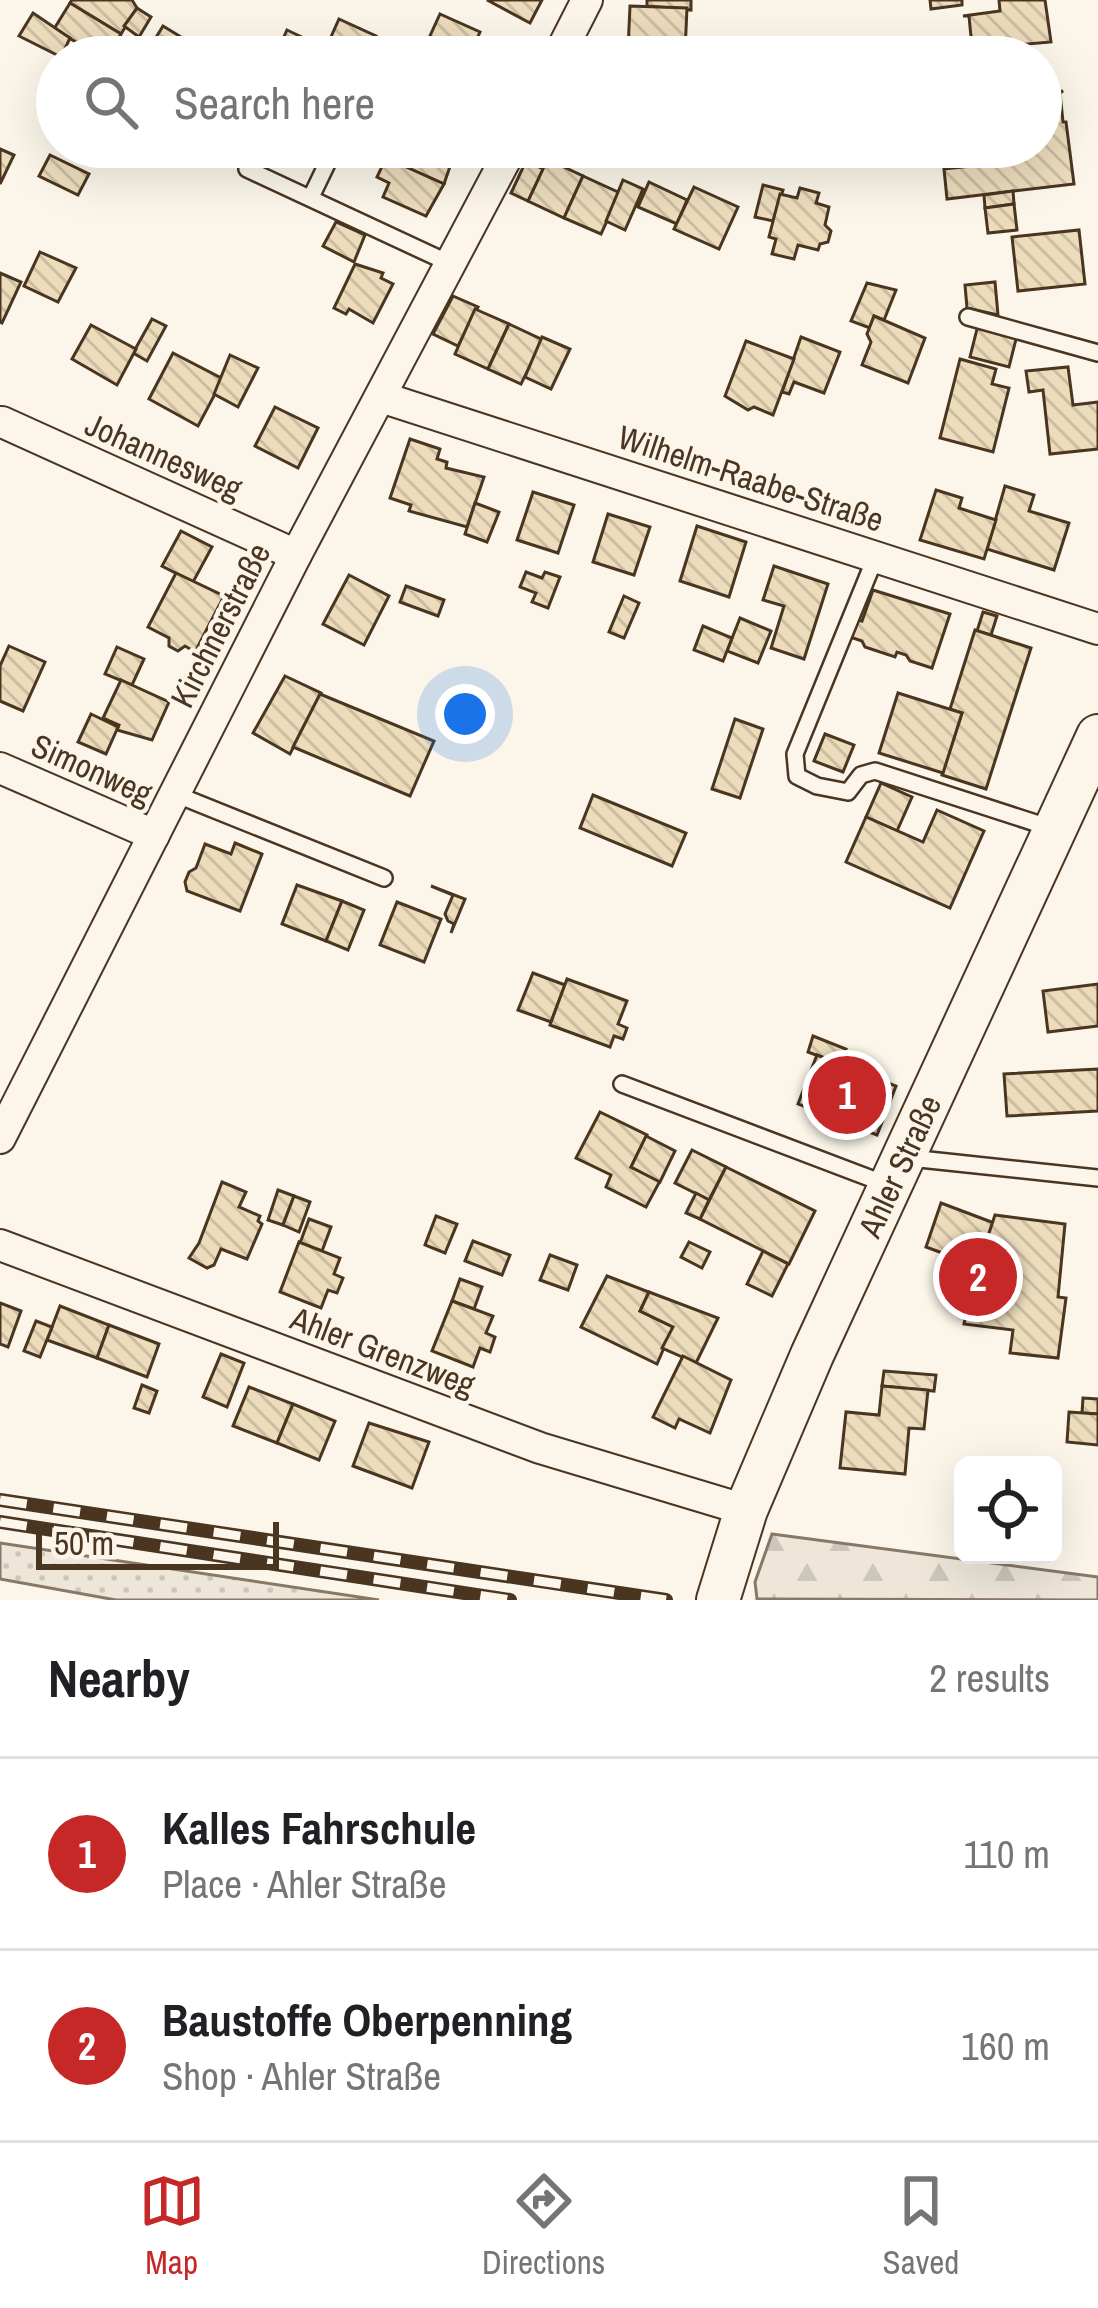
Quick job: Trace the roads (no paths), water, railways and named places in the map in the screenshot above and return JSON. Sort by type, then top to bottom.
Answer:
[{"type":"main road","name":"Ahler Straße","points":[[718,1600],[746,1510],[1098,736]]},
{"type":"street","points":[[569,36],[587,0]]},
{"type":"street","name":"Kirchnerstraße","points":[[0,1138],[296,555],[501,168]]},
{"type":"street","name":"Wilhelm-Raabe-Straße","points":[[381,397],[1098,629]]},
{"type":"street","name":"Johannesweg","points":[[2,422],[296,555]]},
{"type":"street","name":"Simonweg","points":[[0,768],[154,836]]},
{"type":"street","name":"Ahler Grenzweg","points":[[0,1245],[540,1448],[746,1510]]},
{"type":"lane","points":[[311,197],[325,168]]},
{"type":"lane","points":[[248,169],[451,264]]},
{"type":"lane","points":[[968,317],[1098,353]]},
{"type":"lane","points":[[876,556],[795,754],[797,776],[848,792],[861,776],[875,771],[1055,829]]},
{"type":"lane","points":[[175,794],[384,878]]},
{"type":"lane","points":[[622,1084],[897,1172],[1098,1178]]},
{"type":"railway","points":[[0,1500],[666,1600]]},
{"type":"railway","points":[[0,1522],[510,1600]]},
{"type":"place","name":"Kalles Fahrschule","points":[[847,1095]]},
{"type":"place","name":"Baustoffe Oberpenning","points":[[978,1277]]}]
